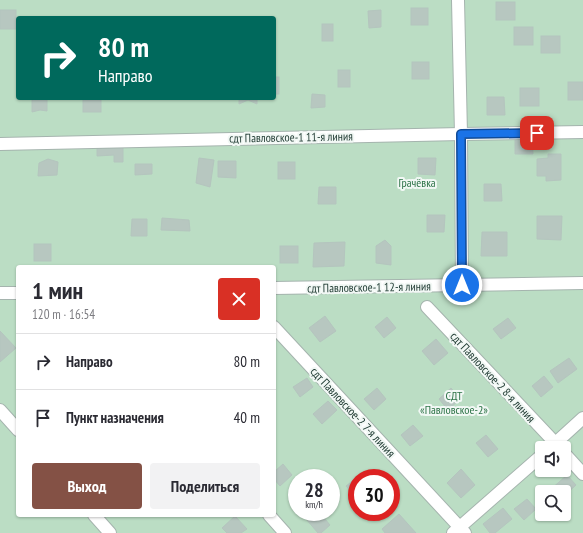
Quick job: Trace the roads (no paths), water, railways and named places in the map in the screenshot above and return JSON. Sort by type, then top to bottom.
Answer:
[{"type":"street","points":[[458,0],[462,285]]},
{"type":"street","name":"сдт Павловское-1 11-я линия","points":[[0,144],[583,132]]},
{"type":"street","name":"сдт Павловское-1 12-я линия","points":[[276,288],[583,283]]},
{"type":"street","points":[[0,293],[16,293]]},
{"type":"street","name":"сдт Павловское-2 8-я линия","points":[[427,307],[550,441]]},
{"type":"street","name":"сдт Павловское-2 7-я линия","points":[[276,329],[459,531]]},
{"type":"street","points":[[0,410],[16,428]]},
{"type":"street","points":[[560,441],[583,418]]},
{"type":"street","points":[[459,531],[535,461]]},
{"type":"street","points":[[571,461],[583,474]]},
{"type":"street","points":[[96,517],[110,533]]},
{"type":"street","points":[[271,517],[285,533]]},
{"type":"park label","name":"Грачёвка","points":[[417,182]]},
{"type":"park label","name":"СДТ «Павловское-2»","points":[[454,402]]}]
